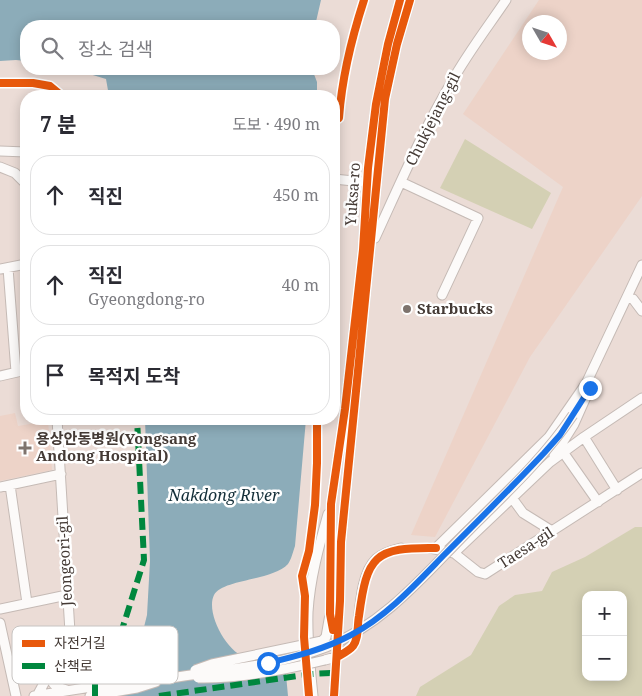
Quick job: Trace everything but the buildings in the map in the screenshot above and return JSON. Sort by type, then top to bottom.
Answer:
[{"type":"street","name":"Yuksa-ro","points":[[337,658],[330,614],[331,504],[346,399],[363,250],[367,183],[376,104],[388,44],[400,0]]},
{"type":"street","name":"Yuksa-ro","points":[[337,658],[341,542],[385,99],[397,44],[410,0]]},
{"type":"street","name":"Chukjejang-gil","points":[[372,244],[428,124],[450,83],[506,0]]},
{"type":"street","points":[[0,151],[20,152]]},
{"type":"street","points":[[0,167],[15,173],[20,178]]},
{"type":"street","points":[[340,180],[378,184]]},
{"type":"street","points":[[401,182],[478,218],[442,295]]},
{"type":"street","points":[[16,372],[4,269],[20,265]]},
{"type":"street","points":[[178,677],[268,663],[307,654],[328,647],[376,620],[415,585],[501,498],[544,453],[573,415],[630,298],[642,265]]},
{"type":"street","points":[[630,298],[642,279]]},
{"type":"street","points":[[630,298],[642,312]]},
{"type":"street","points":[[0,376],[20,371]]},
{"type":"street","points":[[550,462],[574,424],[587,386]]},
{"type":"street","points":[[587,386],[549,438],[433,548],[454,553],[550,462],[584,436],[641,400]]},
{"type":"street","name":"Jeongeori-gil","points":[[57,425],[70,626]]},
{"type":"street","points":[[584,436],[617,490]]},
{"type":"street","points":[[563,452],[598,502]]},
{"type":"street","name":"Taesa-gil","points":[[454,553],[478,572],[485,574],[642,473]]},
{"type":"street","points":[[0,487],[61,474]]},
{"type":"street","points":[[10,485],[27,603]]},
{"type":"street","points":[[512,498],[523,513],[552,531]]},
{"type":"street","points":[[313,696],[308,611],[318,547],[331,504]]},
{"type":"street","points":[[178,678],[214,678],[294,668],[337,658],[350,649],[356,639],[367,573],[375,560],[388,551],[401,548]]},
{"type":"street","points":[[0,609],[67,595]]},
{"type":"street","points":[[178,676],[212,664],[322,641],[326,637],[330,614]]},
{"type":"street","points":[[0,623],[12,678]]},
{"type":"street","points":[[334,696],[337,658]]},
{"type":"street","name":"Jeongeori-gil","points":[[36,696],[42,684]]},
{"type":"street","points":[[54,684],[68,690]]},
{"type":"street","points":[[36,696],[109,684]]},
{"type":"street","points":[[90,696],[151,684]]},
{"type":"shaded area","points":[[539,0],[642,0],[642,196],[530,357],[435,537],[411,535],[563,187],[463,114],[522,26],[522,60],[567,60],[567,15],[529,15]]},
{"type":"shaded area","points":[[465,139],[551,193],[532,229],[440,188]]},
{"type":"shaded area","name":"용상안동병원(Yongsang Andong Hospital)","points":[[15,413],[18,426],[48,425],[52,470],[0,481],[0,416]]},
{"type":"shaded area","points":[[635,527],[642,527],[642,696],[416,696],[420,687],[471,655],[499,606],[515,595],[542,591],[552,572],[585,557]]},
{"type":"water","points":[[0,0],[321,0],[316,20],[20,20],[20,60],[0,61]]},
{"type":"water","points":[[93,75],[314,75],[317,90],[108,90],[106,79]]},
{"type":"water","name":"Nakdong River","points":[[145,425],[305,425],[295,546],[288,564],[281,570],[271,574],[219,590],[214,595],[212,603],[220,632],[240,655],[259,659],[279,658],[285,664],[288,696],[121,696],[121,684],[178,684],[178,626],[144,626],[147,615],[150,561]]},
{"type":"tunnel","points":[[401,548],[430,548]]},
{"type":"marked path","points":[[123,626],[144,560],[137,425]]},
{"type":"marked path","points":[[159,696],[311,674],[331,673]]},
{"type":"marked path","points":[[95,684],[95,696]]},
{"type":"cycle path","points":[[340,108],[348,58],[364,0]]},
{"type":"cycle path","points":[[333,630],[330,614],[331,504],[345,409],[363,250],[368,168],[376,104],[388,44],[400,0]]},
{"type":"cycle path","points":[[334,696],[340,601],[341,542],[385,99],[397,44],[410,0]]},
{"type":"cycle path","points":[[0,83],[33,83],[50,86],[55,90]]},
{"type":"cycle path","points":[[309,696],[304,637],[305,596],[302,576],[309,551],[315,505],[317,425]]},
{"type":"cycle path","points":[[337,657],[350,649],[355,643],[366,580],[377,559],[386,553],[399,550],[436,548]]},
{"type":"place","name":"Starbucks","points":[[407,309]]},
{"type":"place","name":"용상안동병원(Yongsang Andong Hospital)","points":[[25,448]]},
{"type":"route","points":[[268,663],[328,647],[376,620],[396,603],[544,453],[560,435],[590,388]]}]
